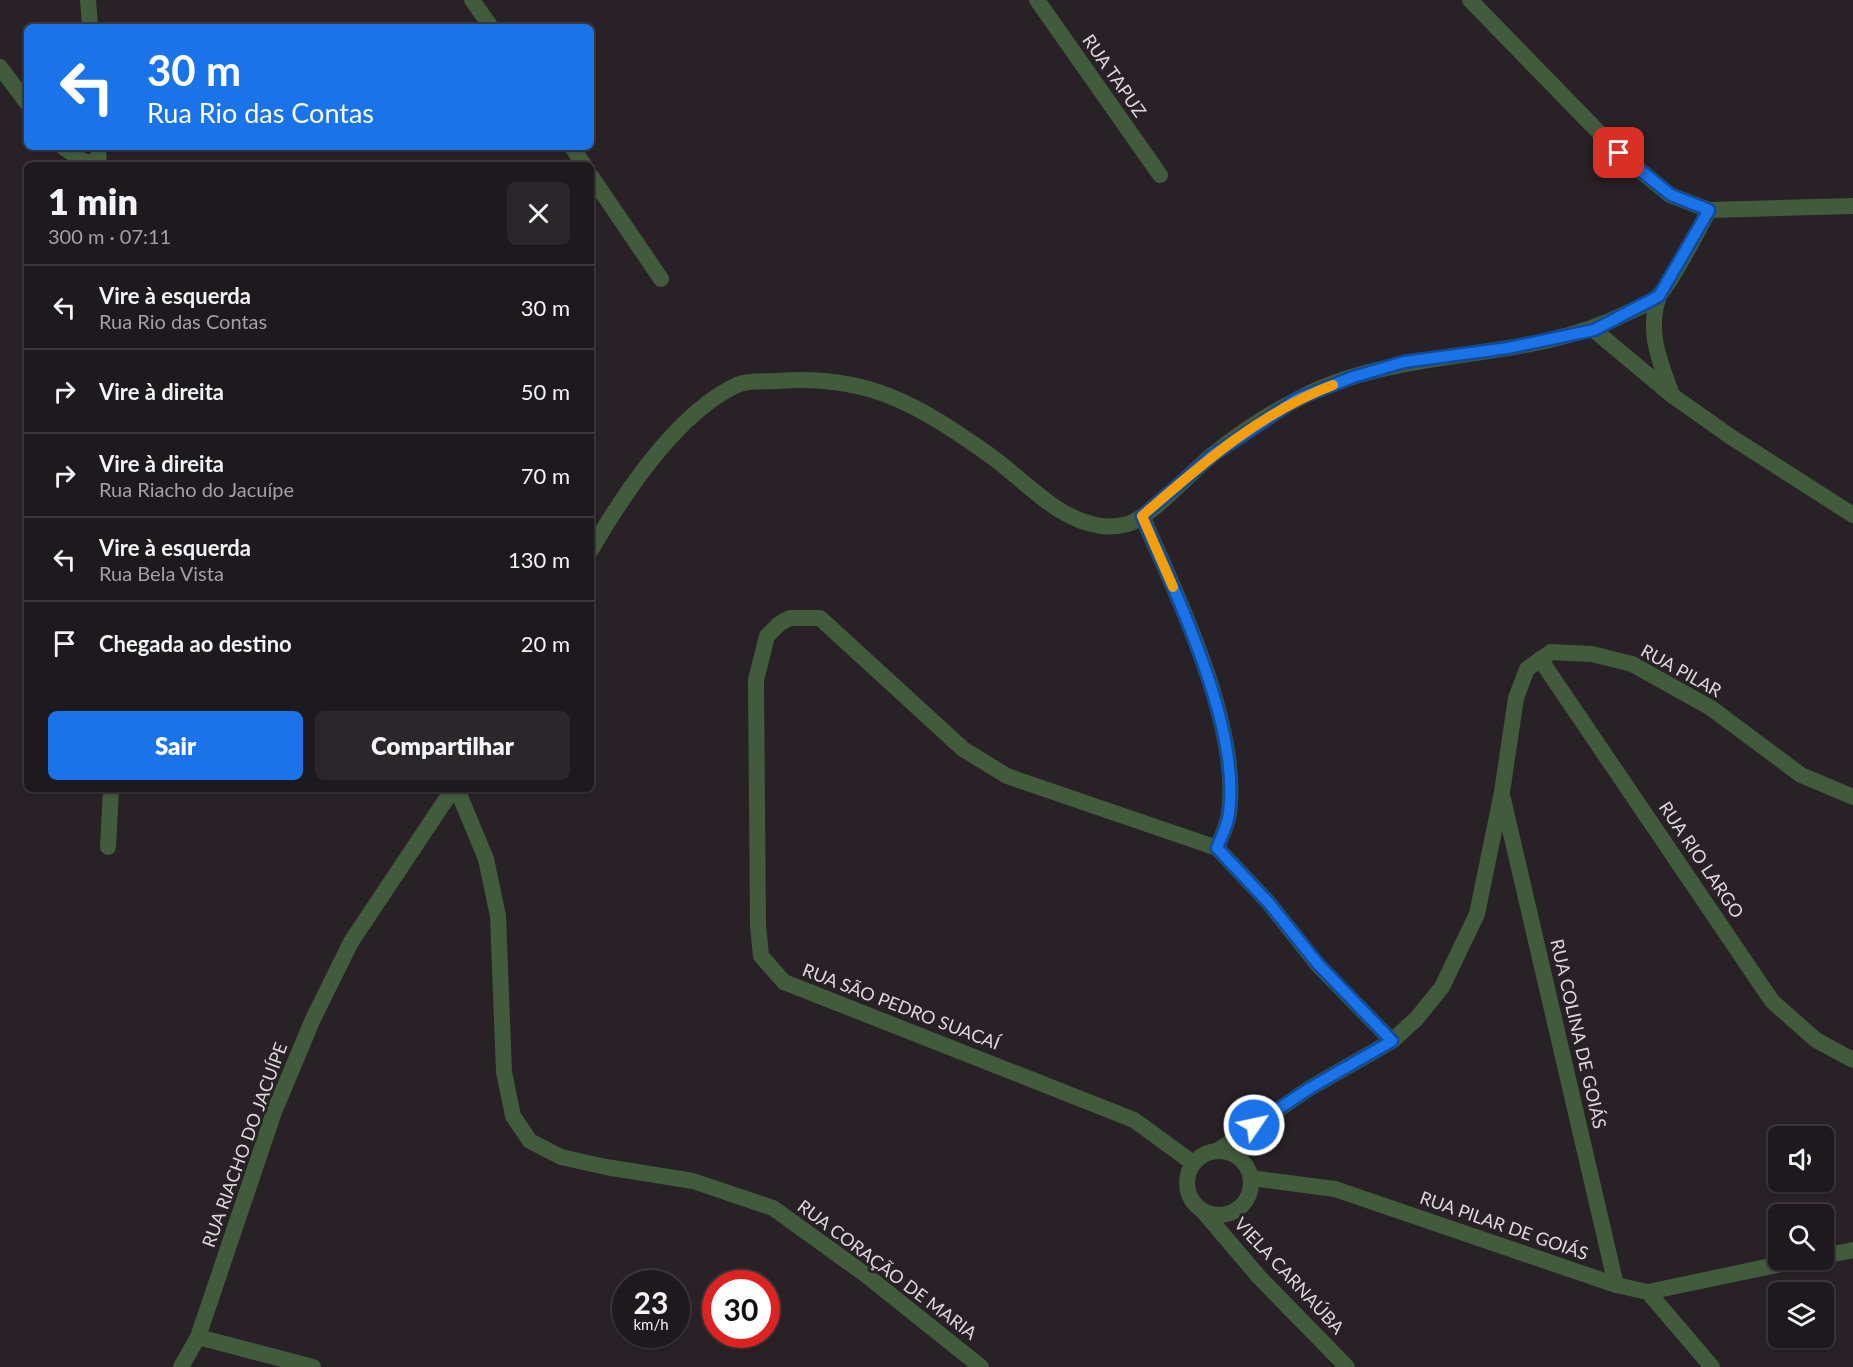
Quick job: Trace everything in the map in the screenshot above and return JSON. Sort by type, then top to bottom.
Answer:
[{"type":"street","points":[[88,0],[90,24]]},
{"type":"street","points":[[472,0],[489,24]]},
{"type":"street","name":"RUA TAPUZ","points":[[1037,0],[1160,175]]},
{"type":"street","points":[[1470,0],[1619,153],[1671,195],[1709,210],[1853,206]]},
{"type":"street","points":[[0,67],[24,99]]},
{"type":"street","points":[[67,150],[87,162]]},
{"type":"street","points":[[594,180],[661,279]]},
{"type":"street","points":[[1673,396],[1657,351],[1653,332],[1653,313],[1659,296],[1709,210]]},
{"type":"street","points":[[594,545],[618,503],[660,449],[705,407],[739,384],[804,379],[851,383],[895,396],[942,422],[1004,465],[1060,512],[1103,526],[1126,524],[1142,516],[1213,455],[1297,399],[1353,377],[1404,362],[1508,348],[1594,330],[1659,296]]},
{"type":"street","points":[[1594,330],[1673,396],[1731,437],[1853,515]]},
{"type":"street","points":[[1142,516],[1194,637],[1223,732],[1232,782],[1229,816],[1217,848],[1268,902],[1318,964],[1392,1041]]},
{"type":"street","name":"RUA SÃO PEDRO SUACAÍ","points":[[1193,1163],[1134,1120],[784,982],[761,956],[758,925],[756,680],[767,636],[779,624],[790,618],[820,618],[963,749],[1007,776],[1217,848]]},
{"type":"street","name":"RUA PILAR","points":[[1540,659],[1551,652],[1582,654],[1632,664],[1711,708],[1801,775],[1853,797]]},
{"type":"street","points":[[1217,1151],[1232,1153],[1241,1159],[1251,1178],[1247,1199],[1232,1212],[1212,1214],[1202,1210],[1194,1203],[1187,1184],[1193,1163],[1201,1156],[1217,1151],[1310,1088],[1392,1041],[1417,1018],[1442,987],[1477,914],[1502,792],[1516,698],[1527,669],[1540,659]]},
{"type":"street","name":"RUA RIO LARGO","points":[[1540,659],[1772,1001],[1816,1040],[1853,1060]]},
{"type":"street","points":[[108,847],[111,792]]},
{"type":"street","name":"RUA RIACHO DO JACUÍPE","points":[[181,1367],[198,1337],[274,1112],[313,1019],[351,942],[453,792]]},
{"type":"street","name":"RUA CORAÇÃO DE MARIA","points":[[456,792],[486,859],[498,916],[504,1072],[513,1116],[530,1141],[561,1157],[693,1181],[773,1208],[866,1275],[981,1367]]},
{"type":"street","name":"RUA COLINA DE GOIÁS","points":[[1502,792],[1616,1285]]},
{"type":"street","name":"RUA PILAR DE GOIÁS","points":[[1251,1178],[1335,1189],[1616,1285],[1648,1292]]},
{"type":"street","name":"VIELA CARNAÚBA","points":[[1202,1210],[1259,1277],[1347,1367]]},
{"type":"street","points":[[1834,1254],[1853,1250]]},
{"type":"street","points":[[1712,1367],[1648,1292],[1768,1267]]},
{"type":"street","points":[[198,1337],[313,1367]]},
{"type":"slow traffic","points":[[1173,587],[1142,516],[1213,455],[1255,425],[1297,399],[1333,385]]},
{"type":"route","points":[[1254,1125],[1310,1088],[1392,1041],[1318,964],[1268,902],[1217,848],[1229,816],[1232,782],[1223,732],[1194,637],[1142,516],[1213,455],[1297,399],[1353,377],[1404,362],[1508,348],[1594,330],[1659,296],[1709,210],[1671,195],[1619,153]]}]
